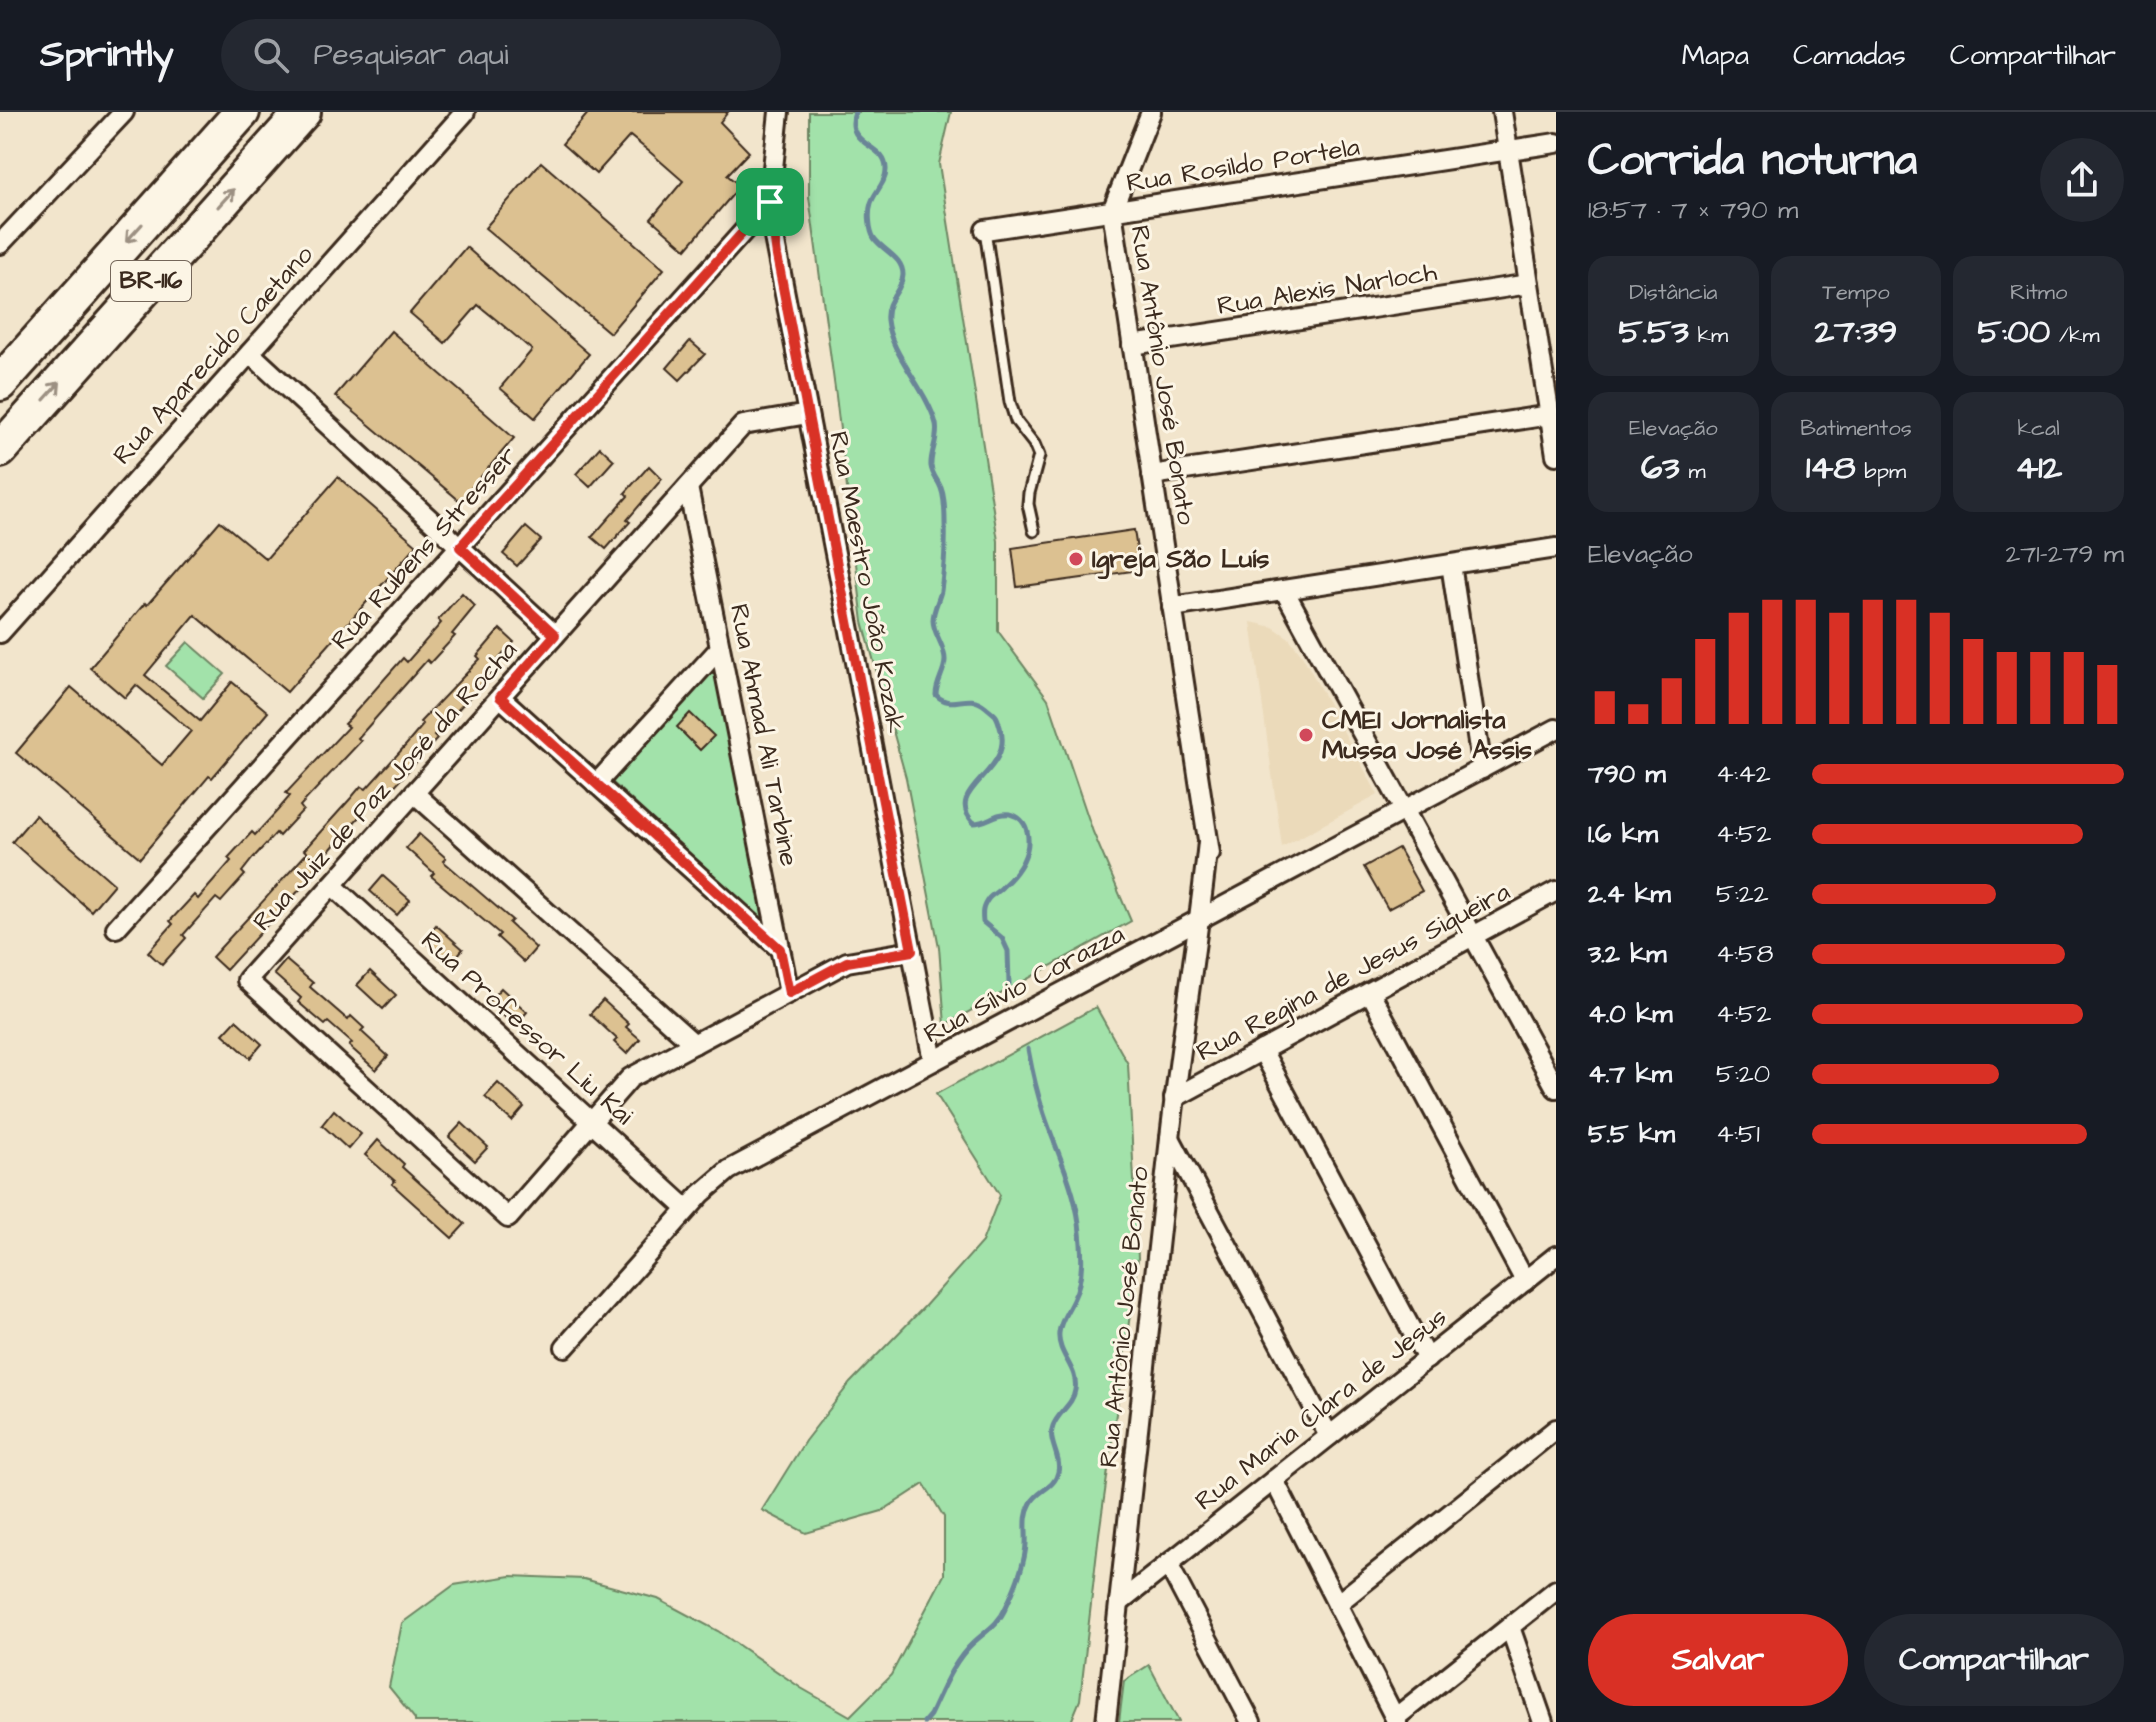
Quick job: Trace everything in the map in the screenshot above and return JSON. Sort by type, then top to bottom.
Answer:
[{"type":"highway","name":"BR-116","points":[[0,383],[242,112]]},
{"type":"highway","name":"BR-116","points":[[0,450],[303,112]]},
{"type":"street","points":[[0,244],[124,112]]},
{"type":"street","name":"Rua Aparecido Caetano","points":[[0,633],[465,112]]},
{"type":"street","name":"Rua Maestro João Kozak","points":[[779,112],[770,202],[775,244],[933,1061]]},
{"type":"street","name":"Rua Antônio José Bonato","points":[[1106,1722],[1174,1098],[1208,842],[1112,211],[1151,112]]},
{"type":"street","points":[[1502,112],[1556,455]]},
{"type":"street","name":"Rua Rosildo Portela","points":[[985,230],[1556,143]]},
{"type":"street","name":"Rua Rubens Stresser","points":[[116,928],[770,202]]},
{"type":"street","name":"Rua Alexis Narloch","points":[[1132,345],[1529,284]]},
{"type":"street","points":[[250,353],[555,635]]},
{"type":"street","name":"Rua Juiz de Paz José da Rocha","points":[[591,1122],[508,1218],[247,980],[743,425],[808,414]]},
{"type":"street","points":[[1152,475],[1550,415]]},
{"type":"street","name":"Rua Ahmad Ali Tarbine","points":[[688,487],[789,993]]},
{"type":"street","points":[[1172,607],[1556,548]]},
{"type":"street","points":[[1451,564],[1482,769]]},
{"type":"street","points":[[1284,590],[1556,1088]]},
{"type":"street","points":[[596,784],[720,648]]},
{"type":"street","points":[[500,697],[780,949]]},
{"type":"street","name":"Rua Sílvio Corazza","points":[[565,1347],[687,1209],[729,1170],[1556,729]]},
{"type":"street","points":[[414,793],[694,1044]]},
{"type":"street","name":"Rua Professor Liu Kai","points":[[332,885],[687,1209]]},
{"type":"street","name":"Rua Regina de Jesus Siqueira","points":[[1174,1098],[1556,891]]},
{"type":"street","points":[[591,1122],[630,1078],[847,962],[912,951]]},
{"type":"street","points":[[1370,992],[1525,1281]]},
{"type":"street","points":[[1262,1050],[1427,1359]]},
{"type":"street","points":[[1170,1138],[1329,1436]]},
{"type":"street","name":"Rua Maria Clara de Jesus","points":[[1119,1603],[1556,1256]]},
{"type":"street","points":[[1337,1604],[1556,1429]]},
{"type":"street","points":[[1274,1480],[1396,1720],[1556,1590]]},
{"type":"street","points":[[1168,1564],[1251,1722]]},
{"type":"street","points":[[1510,1627],[1547,1717]]},
{"type":"lane","points":[[985,230],[1010,402],[1016,421],[1034,444],[1039,456],[1028,504],[1034,531]]},
{"type":"shaded area","name":"CMEI Jornalista Mussa José Assis","points":[[1251,622],[1273,627],[1289,638],[1302,655],[1378,795],[1282,847]]},
{"type":"green space","points":[[809,112],[951,112],[939,164],[998,541],[998,631],[1048,699],[1093,832],[1131,921],[945,1025],[939,947],[906,778],[863,622],[809,197]]},
{"type":"green space","points":[[188,642],[225,674],[203,698],[166,666]]},
{"type":"green space","points":[[714,670],[766,924],[612,782]]},
{"type":"green space","points":[[1096,1007],[1128,1064],[1138,1258],[1099,1534],[1080,1700],[1071,1722],[415,1722],[389,1687],[402,1623],[454,1585],[511,1576],[584,1579],[658,1599],[718,1631],[801,1688],[850,1716],[891,1675],[944,1575],[944,1517],[924,1484],[882,1511],[806,1533],[762,1510],[805,1441],[850,1383],[982,1242],[1000,1195],[936,1094]]},
{"type":"green space","points":[[1149,1665],[1179,1722],[1119,1722],[1124,1681]]},
{"type":"building","points":[[589,112],[728,112],[720,122],[749,152],[727,175],[740,186],[686,249],[651,219],[683,181],[651,153],[630,136],[596,174],[562,144]]},
{"type":"building","points":[[541,162],[664,269],[610,333],[485,228]]},
{"type":"building","points":[[466,247],[589,354],[535,418],[500,388],[532,350],[499,322],[478,305],[445,343],[410,313]]},
{"type":"building","points":[[391,331],[514,438],[460,501],[335,396]]},
{"type":"building","points":[[690,341],[705,354],[680,380],[667,368]]},
{"type":"building","points":[[600,447],[614,460],[590,487],[576,474]]},
{"type":"building","points":[[649,466],[662,479],[606,549],[592,537],[628,496],[625,493]]},
{"type":"building","points":[[338,477],[417,545],[287,692],[195,615],[145,675],[200,721],[232,682],[268,712],[140,858],[16,753],[71,687],[162,765],[191,731],[136,685],[125,698],[90,668],[220,521],[266,559]]},
{"type":"building","points":[[526,527],[541,540],[517,566],[503,554]]},
{"type":"building","name":"Igreja São Luís","points":[[1134,530],[1140,570],[1017,587],[1012,548]]},
{"type":"building","points":[[462,593],[475,606],[452,634],[455,636],[430,663],[427,660],[358,738],[361,741],[300,806],[303,810],[253,858],[242,872],[245,875],[221,902],[216,898],[183,935],[186,938],[162,965],[148,952],[173,924],[170,921],[194,895],[198,899],[231,861],[228,858],[278,810],[290,796],[286,793],[348,727],[344,724],[403,658],[407,662]]},
{"type":"building","points":[[500,629],[514,642],[490,669],[493,672],[440,729],[434,736],[437,739],[381,801],[376,798],[307,877],[309,879],[303,886],[226,970],[212,957],[307,853],[304,850],[361,786],[366,789],[406,745],[423,725],[420,722],[480,659],[477,656]]},
{"type":"building","points":[[690,713],[714,736],[700,750],[677,727]]},
{"type":"building","points":[[35,815],[114,884],[91,911],[12,842]]},
{"type":"building","points":[[419,834],[446,858],[443,861],[512,920],[509,923],[536,948],[524,962],[497,937],[500,934],[431,876],[434,873],[406,848]]},
{"type":"building","points":[[1398,848],[1422,891],[1388,909],[1364,867]]},
{"type":"building","points":[[383,876],[410,900],[397,915],[370,891]]},
{"type":"building","points":[[436,925],[463,949],[450,964],[424,940]]},
{"type":"building","points":[[286,960],[313,983],[310,987],[348,1020],[351,1016],[364,1028],[361,1031],[388,1056],[376,1070],[328,1022],[325,1025],[298,1002],[301,998],[274,974]]},
{"type":"building","points":[[370,971],[396,995],[383,1009],[357,985]]},
{"type":"building","points":[[501,988],[527,1012],[515,1026],[488,1002]]},
{"type":"building","points":[[603,1000],[640,1039],[627,1054],[614,1042],[617,1039],[590,1014]]},
{"type":"building","points":[[236,1020],[262,1044],[250,1058],[223,1034]]},
{"type":"building","points":[[498,1083],[524,1107],[512,1121],[485,1097]]},
{"type":"building","points":[[334,1110],[361,1134],[348,1149],[322,1125]]},
{"type":"building","points":[[462,1123],[488,1147],[475,1161],[449,1137]]},
{"type":"building","points":[[378,1140],[404,1164],[402,1167],[465,1224],[452,1238],[365,1155]]},
{"type":"waterway","points":[[855,112],[855,132],[880,154],[886,170],[870,207],[871,230],[878,243],[900,263],[903,275],[887,313],[890,333],[936,424],[931,466],[941,488],[945,510],[941,591],[933,620],[945,660],[936,695],[948,702],[979,702],[997,717],[999,723],[1002,743],[998,757],[966,800],[966,811],[974,823],[1010,814],[1021,820],[1027,831],[1028,846],[1023,861],[1009,880],[989,898],[983,912],[983,922],[1002,938],[1008,951],[1009,984]]},
{"type":"waterway","points":[[924,1722],[960,1658],[996,1623],[1009,1600],[1024,1560],[1029,1508],[1034,1499],[1054,1482],[1058,1472],[1053,1426],[1075,1390],[1074,1375],[1061,1348],[1059,1333],[1077,1291],[1081,1272],[1079,1223],[1069,1181],[1039,1098],[1028,1049]]},
{"type":"place","name":"Igreja São Luís","points":[[1076,559]]},
{"type":"place","name":"CMEI Jornalista Mussa José Assis","points":[[1306,735]]},
{"type":"route","points":[[770,202],[777,256],[912,951],[847,962],[789,993],[780,949],[500,697],[555,635],[460,547],[770,202]]}]
